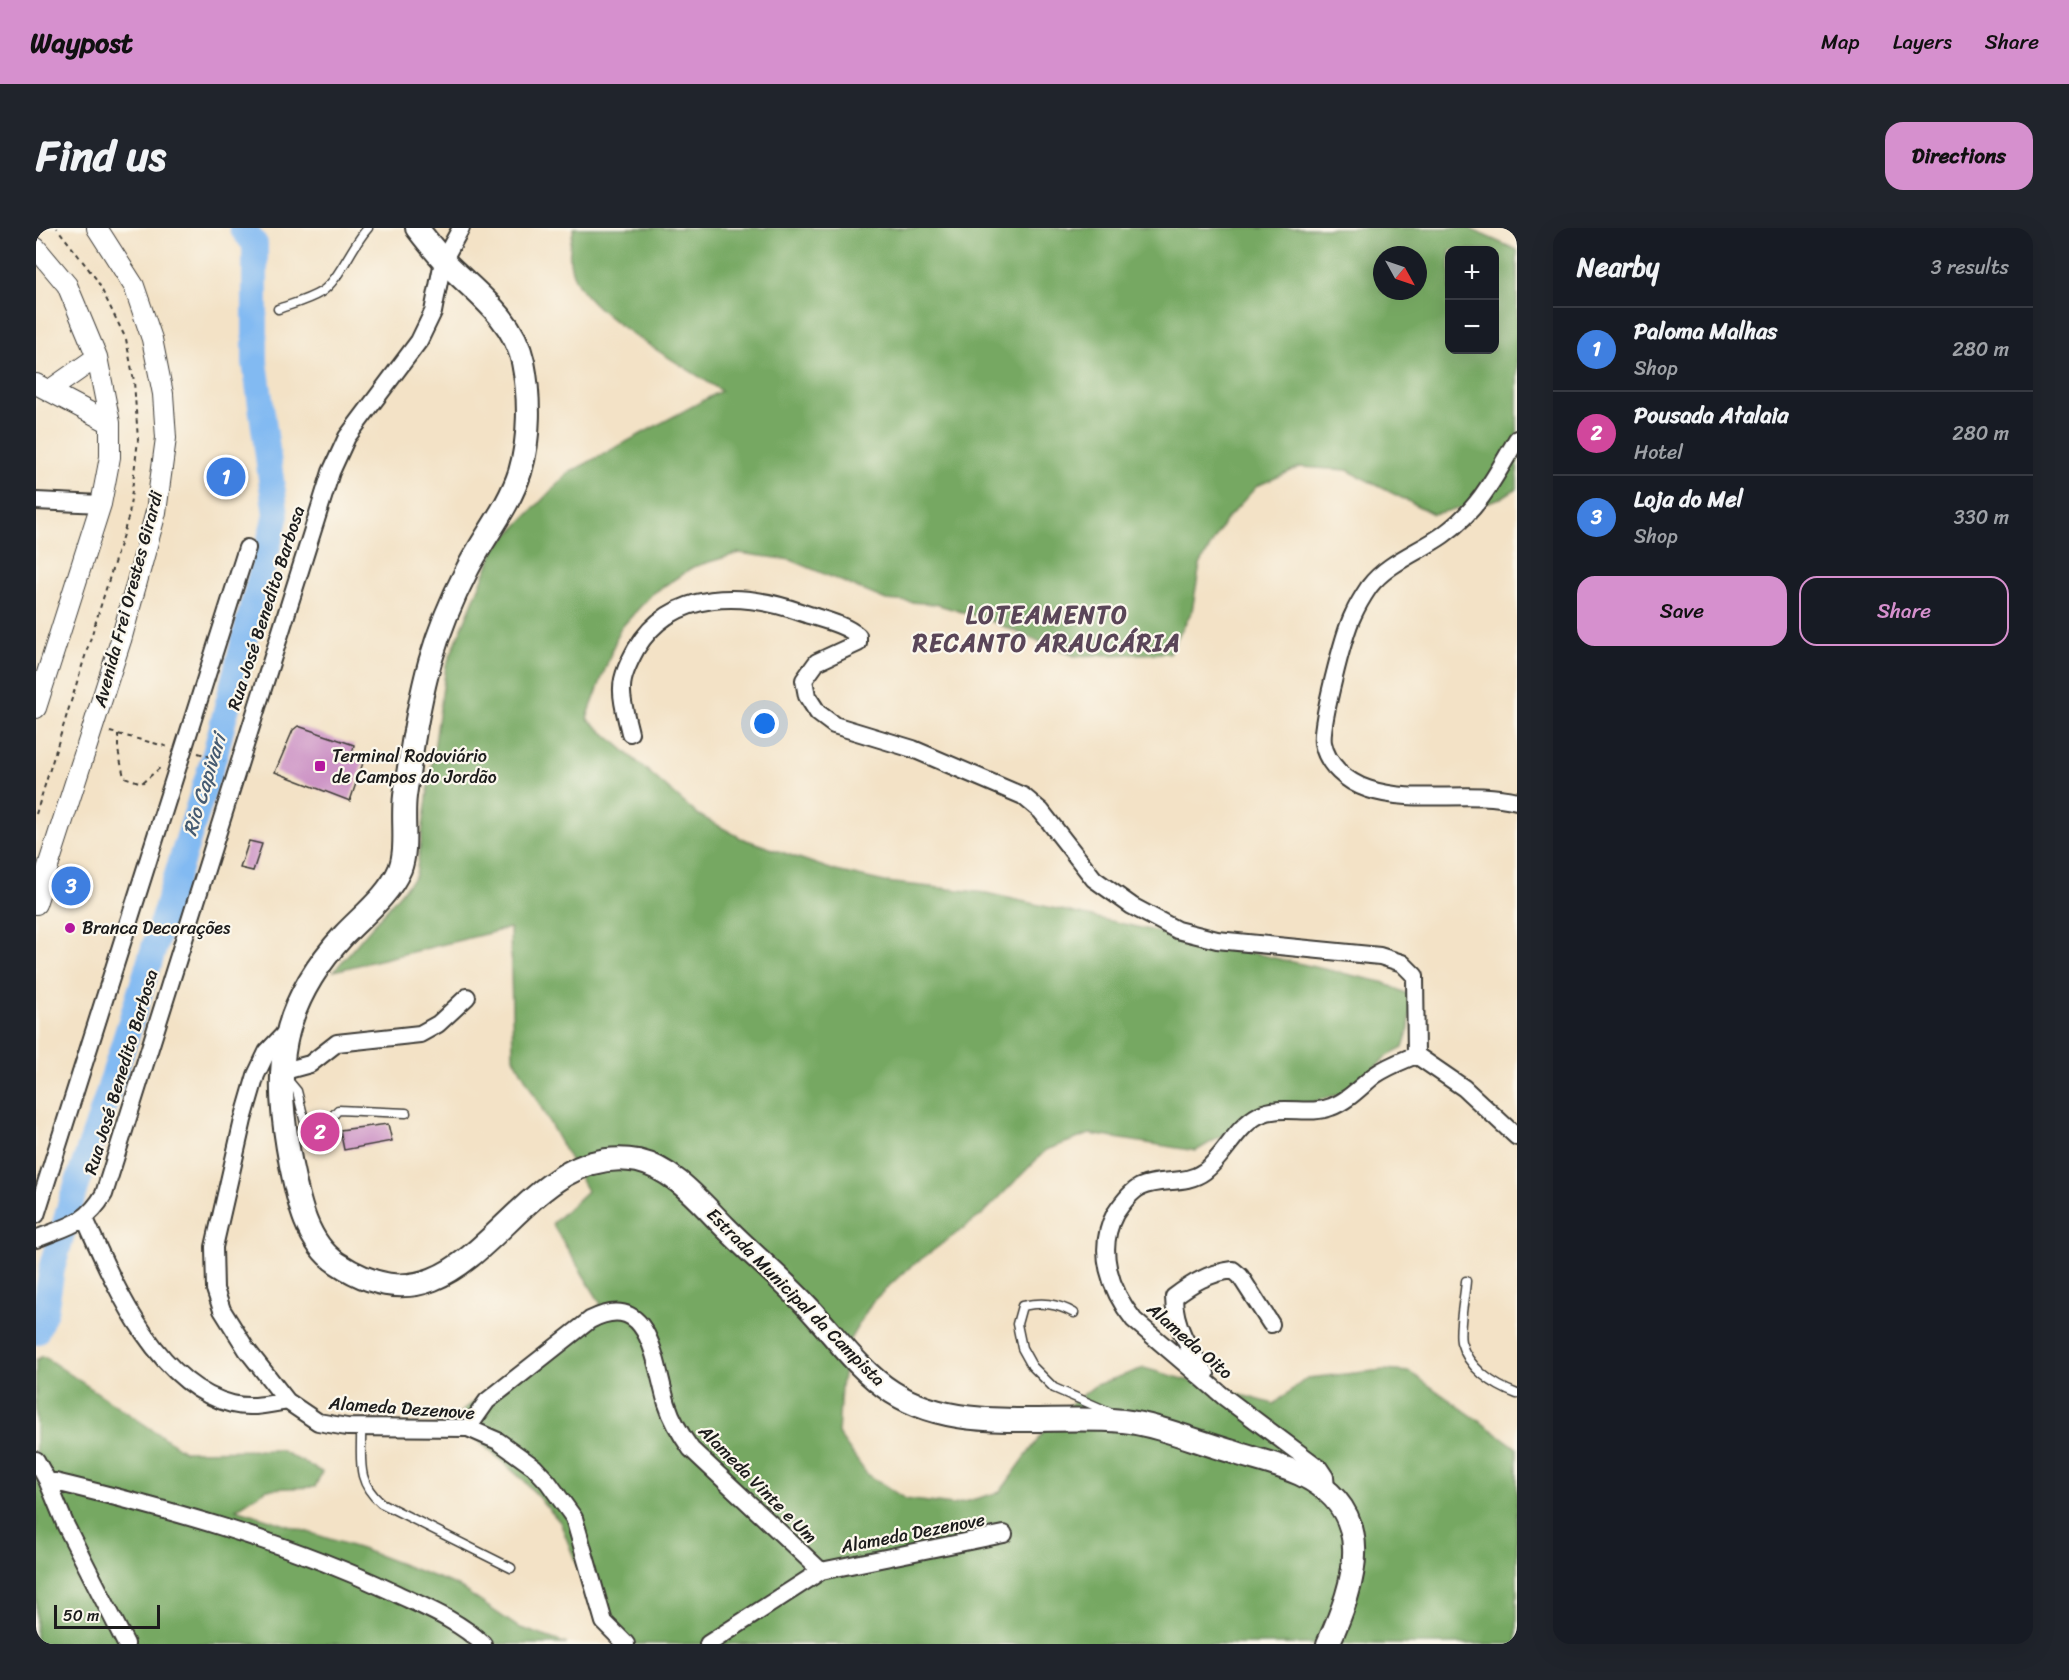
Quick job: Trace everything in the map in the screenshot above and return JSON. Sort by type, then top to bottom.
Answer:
[{"type":"main road","name":"Estrada Municipal da Campista","points":[[417,228],[443,261],[500,315],[512,333],[522,357],[528,402],[526,443],[512,491],[465,572],[446,616],[430,663],[405,794],[403,857],[399,872],[387,891],[338,942],[316,971],[298,1002],[287,1031],[281,1072],[284,1130],[306,1221],[321,1247],[334,1261],[362,1276],[394,1286],[422,1284],[473,1256],[551,1182],[580,1167],[602,1161],[634,1160],[656,1167],[681,1184],[802,1301],[887,1389],[915,1405],[944,1413],[992,1419],[1126,1422],[1282,1467],[1326,1489],[1342,1508],[1354,1537],[1354,1578],[1328,1644]]},
{"type":"street","name":"Avenida Frei Orestes Girardi","points":[[36,904],[121,640],[156,512],[166,438],[163,394],[152,339],[135,286],[97,228]]},
{"type":"street","name":"Rua José Benedito Barbosa","points":[[82,1221],[95,1209],[104,1194],[331,472],[347,437],[419,340],[433,312],[443,261],[461,228]]},
{"type":"street","points":[[36,248],[67,285],[98,357],[110,423],[110,457],[101,504],[37,698]]},
{"type":"street","points":[[43,387],[98,357]]},
{"type":"street","points":[[43,387],[110,423]]},
{"type":"street","points":[[1517,439],[1473,510],[1442,536],[1393,565],[1370,586],[1352,615],[1324,719],[1323,742],[1329,760],[1348,780],[1369,789],[1402,794],[1498,796],[1517,801]]},
{"type":"street","points":[[36,501],[101,504]]},
{"type":"street","points":[[36,1215],[247,548]]},
{"type":"street","points":[[630,733],[622,687],[630,660],[651,629],[685,605],[724,598],[771,602],[849,630],[858,636],[858,643],[818,662],[804,680],[807,696],[818,713],[834,725],[913,749],[1023,796],[1041,811],[1094,879],[1131,906],[1177,930],[1217,940],[1380,956],[1402,963],[1415,976],[1416,1055],[1442,1070],[1517,1137]]},
{"type":"street","points":[[281,1072],[301,1068],[338,1043],[420,1034],[438,1024],[467,997]]},
{"type":"street","name":"Alameda Dezenove","points":[[287,1031],[267,1052],[256,1075],[214,1247],[215,1289],[222,1310],[247,1350],[287,1401],[318,1422],[361,1427],[468,1428],[498,1441],[548,1482],[574,1518],[604,1622],[626,1644]]},
{"type":"street","name":"Alameda Oito","points":[[1326,1489],[1325,1477],[1319,1468],[1223,1396],[1134,1320],[1110,1278],[1105,1249],[1110,1224],[1120,1205],[1137,1188],[1155,1182],[1178,1182],[1205,1171],[1258,1116],[1279,1108],[1329,1108],[1393,1064],[1416,1055]]},
{"type":"street","points":[[36,1239],[82,1221],[113,1281],[147,1338],[172,1368],[198,1390],[232,1404],[256,1407],[287,1401]]},
{"type":"street","points":[[1223,1396],[1184,1341],[1174,1310],[1174,1297],[1195,1281],[1233,1270],[1240,1276],[1271,1324]]},
{"type":"street","name":"Alameda Vinte e Um","points":[[468,1428],[487,1401],[590,1320],[605,1312],[628,1313],[638,1322],[650,1340],[668,1406],[691,1449],[820,1571]]},
{"type":"street","points":[[36,1460],[66,1526],[126,1644]]},
{"type":"street","points":[[47,1480],[211,1522],[345,1570],[432,1611],[471,1632],[483,1644]]},
{"type":"street","name":"Alameda Dezenove","points":[[708,1644],[820,1571],[1004,1534]]},
{"type":"lane","points":[[278,309],[322,291],[329,285],[353,245],[368,228]]},
{"type":"lane","points":[[281,1072],[297,1090],[310,1143],[315,1146],[324,1148],[329,1144],[332,1137],[331,1118],[338,1110],[406,1113]]},
{"type":"lane","points":[[1466,1281],[1461,1341],[1475,1368],[1500,1388],[1517,1394]]},
{"type":"lane","points":[[1074,1313],[1058,1304],[1038,1303],[1022,1306],[1017,1324],[1022,1348],[1032,1366],[1054,1388],[1107,1410],[1126,1422]]},
{"type":"lane","points":[[361,1427],[363,1480],[370,1494],[381,1503],[511,1568]]},
{"type":"path","points":[[93,727],[224,761]]},
{"type":"path","points":[[118,734],[118,750],[124,777],[142,783],[184,751]]},
{"type":"green space","points":[[574,228],[1468,228],[1517,250],[1517,488],[1501,498],[1433,514],[1347,470],[1300,467],[1257,486],[1225,521],[1200,565],[1192,611],[1169,653],[1074,656],[986,619],[935,604],[886,600],[791,560],[739,553],[693,567],[652,594],[620,629],[587,718],[697,814],[741,838],[836,871],[885,882],[986,893],[1382,982],[1412,996],[1409,1029],[1403,1048],[1386,1057],[1351,1091],[1306,1104],[1228,1132],[1196,1151],[1090,1134],[1046,1150],[983,1214],[905,1271],[872,1302],[849,1341],[841,1387],[838,1434],[866,1473],[905,1499],[953,1505],[1000,1492],[1055,1416],[1096,1385],[1144,1368],[1274,1404],[1307,1378],[1384,1370],[1410,1372],[1517,1448],[1517,1644],[616,1644],[600,1624],[560,1522],[525,1482],[453,1418],[601,1304],[552,1224],[587,1191],[513,1056],[510,928],[334,971],[416,875],[446,666],[495,549],[568,473],[721,391],[639,338],[597,307],[582,290],[573,274],[570,245]]},
{"type":"green space","points":[[43,1356],[184,1451],[280,1450],[322,1472],[315,1487],[267,1489],[236,1509],[364,1550],[456,1585],[518,1627],[567,1644],[36,1644],[36,1360]]},
{"type":"building","name":"Terminal Rodoviário de Campos do Jordão","points":[[298,726],[354,745],[352,755],[364,760],[350,801],[275,772],[293,730]]},
{"type":"building","points":[[249,841],[262,844],[253,871],[240,868]]},
{"type":"building","points":[[325,1112],[325,1136],[315,1138],[312,1113]]},
{"type":"building","points":[[388,1124],[392,1141],[344,1150],[340,1130]]},
{"type":"waterway","name":"Rio Capivari","points":[[36,1332],[45,1311],[52,1269],[71,1202],[101,1116],[215,754],[276,515],[255,362],[255,244],[242,228]]},
{"type":"place","name":"Paloma Malhas","points":[[226,477]]},
{"type":"place","name":"Terminal Rodoviário de Campos do Jordão","points":[[320,766]]},
{"type":"place","name":"Loja do Mel","points":[[71,886]]},
{"type":"place","name":"Branca Decorações","points":[[70,928]]},
{"type":"place","name":"Pousada Atalaia","points":[[320,1132]]},
{"type":"district","name":"LOTEAMENTO RECANTO ARAUCÁRIA","points":[[1047,629]]}]
